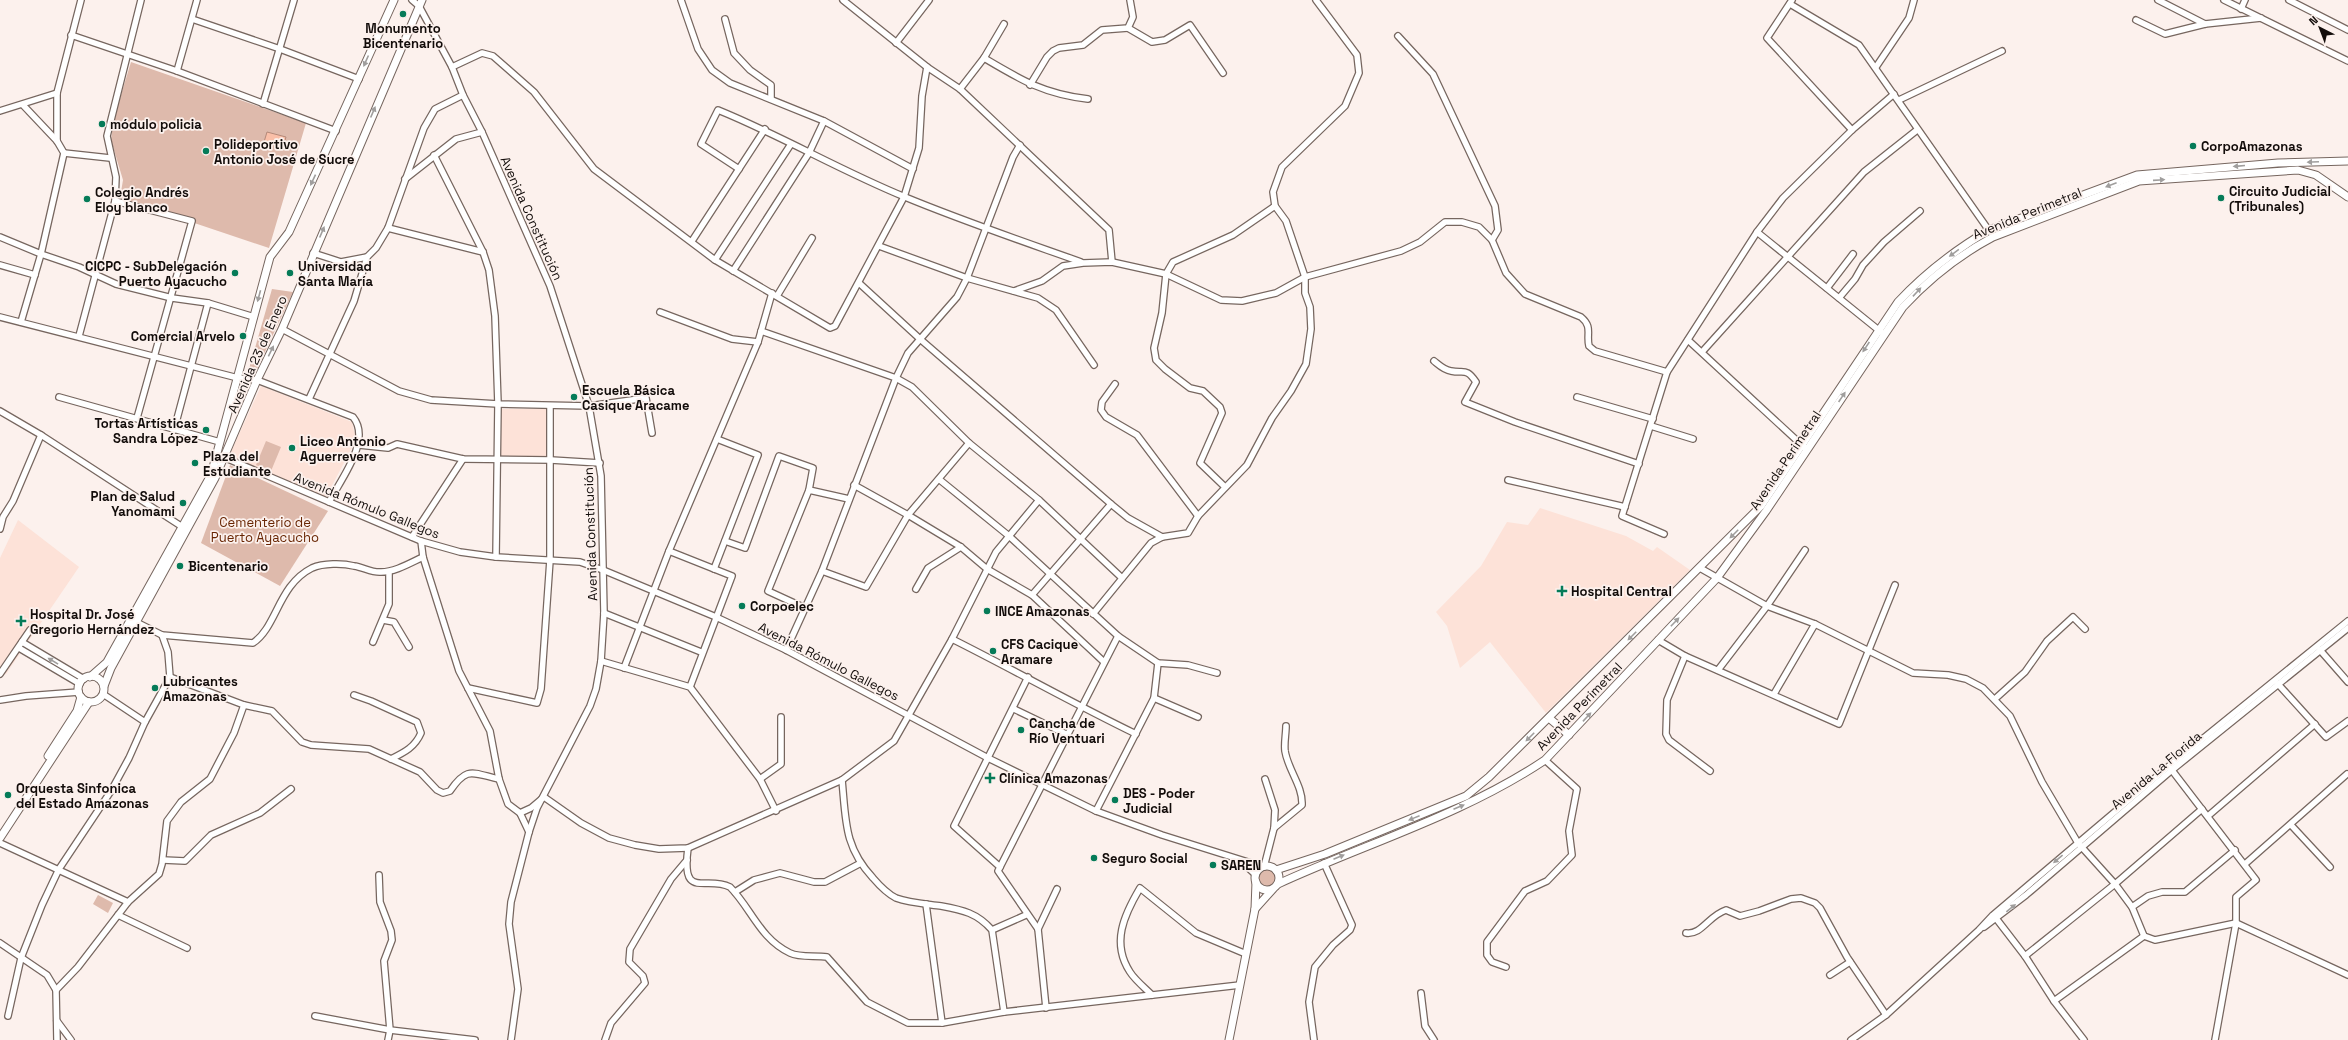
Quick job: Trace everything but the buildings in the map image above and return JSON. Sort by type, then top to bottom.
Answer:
[{"type":"main road","name":"Avenida 23 de Enero","points":[[85,680],[107,662],[185,529],[210,475],[238,378],[270,256],[290,232],[394,0]]},
{"type":"main road","name":"Avenida 23 de Enero","points":[[103,694],[104,686],[111,668],[224,457],[257,380],[282,329],[313,253],[421,3]]},
{"type":"main road","name":"Avenida Perimetral","points":[[1276,870],[1325,854],[1466,796],[1549,718],[1761,506],[1904,307],[1925,283],[1991,234],[2138,175],[2278,163],[2348,161]]},
{"type":"main road","name":"Avenida Perimetral","points":[[1276,885],[1324,863],[1465,805],[1523,774],[1545,760],[1717,578],[1766,512],[1804,447],[1878,330],[1898,302],[1920,278],[1971,241],[2139,181],[2298,170],[2316,175],[2348,197]]},
{"type":"main road","points":[[0,831],[77,711],[85,680],[97,678],[104,686]]},
{"type":"main road","points":[[80,695],[89,702],[98,701],[103,694]]},
{"type":"main road","points":[[0,838],[89,702]]},
{"type":"main road","points":[[1549,718],[1569,735]]},
{"type":"main road","points":[[1229,1040],[1254,909],[1256,879],[1264,867],[1276,870],[1279,879],[1276,885],[1254,909]]},
{"type":"main road","points":[[1256,879],[1264,889],[1276,885]]},
{"type":"street","points":[[57,141],[57,93],[81,0]]},
{"type":"street","points":[[79,336],[97,274],[115,201],[116,177],[110,158],[107,136],[129,55],[141,0]]},
{"type":"street","points":[[177,71],[197,0]]},
{"type":"street","points":[[262,104],[294,0]]},
{"type":"street","name":"Avenida Constitución","points":[[412,0],[421,3],[452,67],[463,95],[482,132],[550,286],[589,406],[600,463],[604,612],[601,661],[596,689],[590,706],[544,797],[529,832],[511,902],[509,924],[518,989],[511,1040]]},
{"type":"street","points":[[681,0],[698,49],[712,70],[730,83],[824,121],[913,169]]},
{"type":"street","points":[[843,0],[896,43],[960,90],[1109,230],[1112,262]]},
{"type":"street","points":[[896,43],[929,0]]},
{"type":"street","points":[[1128,28],[1133,17],[1130,0]]},
{"type":"street","points":[[1093,614],[1151,543],[1162,537],[1188,533],[1198,516],[1247,465],[1272,418],[1291,391],[1306,364],[1311,329],[1305,277],[1286,220],[1275,206],[1273,192],[1282,167],[1345,106],[1359,73],[1356,55],[1316,0]]},
{"type":"street","points":[[1876,67],[1909,18],[1914,0]]},
{"type":"street","points":[[2158,0],[2205,24]]},
{"type":"street","points":[[2224,0],[2348,61]]},
{"type":"street","points":[[2241,9],[2245,0]]},
{"type":"street","points":[[2289,0],[2348,30]]},
{"type":"street","points":[[1852,130],[1767,38],[1791,2],[1859,45],[1876,67],[1899,100],[1917,130],[1991,234]]},
{"type":"street","points":[[2136,20],[2165,34],[2205,24],[2261,18]]},
{"type":"street","points":[[192,19],[280,49],[359,79]]},
{"type":"street","points":[[725,20],[734,53],[750,70],[771,85],[771,99]]},
{"type":"street","points":[[960,90],[984,58],[1004,24]]},
{"type":"street","points":[[1030,85],[1046,57],[1058,48],[1083,45],[1102,30],[1128,28],[1152,42],[1165,40],[1190,25],[1223,73]]},
{"type":"street","points":[[71,35],[177,71],[336,131]]},
{"type":"street","points":[[1398,36],[1432,74],[1495,206],[1498,230],[1492,240]]},
{"type":"street","points":[[1899,100],[2002,51]]},
{"type":"street","points":[[452,67],[482,53],[493,56],[534,92],[594,169],[716,260],[830,328],[835,326],[904,197],[919,148],[922,96],[928,67]]},
{"type":"street","points":[[984,58],[1030,85],[1063,96],[1088,99]]},
{"type":"street","points":[[0,111],[23,105],[57,93]]},
{"type":"street","points":[[1664,534],[1622,516],[1667,372],[1757,232],[1783,198],[1852,130],[1894,94]]},
{"type":"street","points":[[309,400],[331,355],[354,301],[367,257],[380,243],[388,228],[424,128],[435,109],[463,95]]},
{"type":"street","points":[[22,322],[41,254],[64,153],[57,141],[23,105]]},
{"type":"street","points":[[740,169],[701,144],[718,110],[765,129],[809,153],[904,197],[1083,263]]},
{"type":"street","points":[[733,270],[809,153],[824,121]]},
{"type":"street","points":[[692,241],[765,129]]},
{"type":"street","points":[[1702,352],[1864,172],[1917,130]]},
{"type":"street","points":[[405,180],[434,155],[456,139],[482,132]]},
{"type":"street","points":[[716,260],[791,144]]},
{"type":"street","points":[[786,650],[822,571],[896,378],[908,353],[957,297],[967,278],[1013,157],[1020,145]]},
{"type":"street","points":[[64,153],[110,158]]},
{"type":"street","points":[[434,155],[482,252],[489,270],[495,316],[498,404],[496,557]]},
{"type":"street","points":[[115,201],[192,221],[172,298],[137,418]]},
{"type":"street","points":[[1225,487],[1200,463],[1222,413],[1220,407],[1203,391],[1190,388],[1165,369],[1156,360],[1154,348],[1162,313],[1166,274],[1173,262],[1232,234],[1275,206]]},
{"type":"street","points":[[1839,298],[1855,279],[1863,265],[1879,248],[1920,211]]},
{"type":"street","points":[[1014,291],[1042,281],[1063,266],[1083,263],[1112,262],[1166,274],[1220,300],[1242,300],[1276,293],[1305,277],[1401,252],[1420,242],[1445,222],[1462,222],[1480,227],[1492,240],[1506,273],[1526,294],[1581,317],[1587,322],[1590,328],[1590,346],[1595,350],[1667,372]]},
{"type":"street","points":[[388,228],[482,252]]},
{"type":"street","points":[[1757,232],[1884,335]]},
{"type":"street","points":[[1,236],[41,254],[97,274],[116,284],[172,298],[208,302],[254,317]]},
{"type":"street","points":[[624,668],[669,551],[758,342],[774,294],[812,238]]},
{"type":"street","points":[[879,246],[967,278],[1038,298],[1056,310],[1094,365]]},
{"type":"street","points":[[313,253],[341,262],[367,257]]},
{"type":"street","points":[[1827,288],[1853,254]]},
{"type":"street","points":[[0,265],[35,275]]},
{"type":"street","points":[[859,283],[920,339],[1111,504],[1128,518],[1162,537]]},
{"type":"street","points":[[174,430],[208,302]]},
{"type":"street","points":[[660,312],[732,338],[758,342]]},
{"type":"street","points":[[0,317],[79,336],[238,378],[257,380],[353,417],[359,426],[359,445],[329,502]]},
{"type":"street","points":[[282,329],[394,389],[431,400],[550,406],[589,406],[646,398],[652,433]]},
{"type":"street","points":[[761,331],[896,378],[912,387],[970,443],[1039,500],[1122,578]]},
{"type":"street","points":[[1688,340],[1804,447]]},
{"type":"street","points":[[1434,361],[1452,372],[1462,370],[1470,373],[1476,382],[1466,402],[1515,422],[1639,464]]},
{"type":"street","points":[[1115,384],[1102,402],[1101,410],[1106,417],[1137,435],[1198,516]]},
{"type":"street","points":[[59,397],[220,442]]},
{"type":"street","points":[[1577,397],[1653,419]]},
{"type":"street","points":[[468,688],[537,703],[541,689],[550,560],[550,406]]},
{"type":"street","points":[[0,411],[41,435],[185,529]]},
{"type":"street","points":[[1651,426],[1693,439]]},
{"type":"street","points":[[0,529],[1,517],[13,501],[41,435]]},
{"type":"street","points":[[714,569],[758,455],[717,439]]},
{"type":"street","points":[[822,571],[866,587],[908,515],[940,480],[970,443]]},
{"type":"street","points":[[359,445],[388,448],[397,444],[463,459],[551,460],[600,463]]},
{"type":"street","name":"Avenida Rómulo Gallegos","points":[[217,454],[421,541],[460,552],[496,557],[580,562],[603,570],[716,617],[786,650],[988,758],[1040,785],[1096,811],[1162,836],[1264,867]]},
{"type":"street","points":[[725,541],[745,548],[779,456],[813,468],[809,490],[768,591],[805,608]]},
{"type":"street","points":[[412,537],[463,459]]},
{"type":"street","points":[[940,480],[1052,574],[1118,636],[1158,663],[1188,665],[1217,673]]},
{"type":"street","points":[[1508,480],[1625,507]]},
{"type":"street","points":[[854,485],[961,547],[987,569],[1032,595],[1104,662]]},
{"type":"street","points":[[809,490],[849,500]]},
{"type":"street","points":[[520,813],[531,808],[544,797],[581,823],[609,838],[635,846],[688,848],[776,811],[842,780],[894,741],[952,640],[987,569],[1008,536],[1039,500]]},
{"type":"street","points":[[1032,595],[1052,574],[1111,504]]},
{"type":"street","points":[[421,541],[424,557],[459,671],[490,731],[499,779],[508,804],[520,813],[529,832]]},
{"type":"street","points":[[916,589],[928,568],[961,547]]},
{"type":"street","points":[[1718,670],[1766,606],[1805,550]]},
{"type":"street","points":[[669,551],[732,576],[690,687]]},
{"type":"street","points":[[136,622],[162,635],[253,643],[261,638],[289,588],[299,576],[313,568],[331,564],[353,565],[378,573],[389,572],[424,557]]},
{"type":"street","points":[[1700,568],[1766,606],[1815,624],[1913,673],[1948,675],[1966,679],[1983,688],[1996,698],[2010,716],[2042,782],[2080,845],[2115,884],[2132,907],[2144,936],[2155,940],[2236,923],[2348,974]]},
{"type":"street","points":[[373,642],[389,604],[389,572]]},
{"type":"street","points":[[1658,640],[1685,656],[1839,724],[1870,652],[1895,585]]},
{"type":"street","points":[[604,612],[702,652]]},
{"type":"street","points":[[1996,698],[2025,672],[2047,641],[2074,617],[2085,629]]},
{"type":"street","points":[[383,620],[394,622],[409,647]]},
{"type":"street","points":[[2216,1040],[2236,923],[2236,897],[2256,880],[2235,850],[2171,768],[2348,621]]},
{"type":"street","points":[[1774,694],[1815,624]]},
{"type":"street","name":"Avenida La Florida","points":[[1851,1040],[1886,1015],[1979,930],[2171,768],[2348,628]]},
{"type":"street","points":[[0,674],[30,630]]},
{"type":"street","points":[[8,1016],[21,958],[42,905],[59,869],[111,791],[129,758],[145,722],[170,677],[168,652],[162,635]]},
{"type":"street","points":[[1038,929],[1026,915],[998,871],[1066,734],[1118,636]]},
{"type":"street","points":[[952,640],[1028,678],[1080,707],[1136,734]]},
{"type":"street","points":[[21,645],[85,680]]},
{"type":"street","points":[[2320,650],[2348,682]]},
{"type":"street","points":[[1685,656],[1667,700],[1666,734],[1669,740],[1710,771]]},
{"type":"street","points":[[601,661],[690,687],[760,779],[776,811]]},
{"type":"street","points":[[1096,811],[1154,698],[1158,663]]},
{"type":"street","points":[[170,677],[244,705],[272,711],[302,742],[312,746],[369,749],[420,772],[436,790],[443,792],[450,791],[463,774],[470,773],[499,779]]},
{"type":"street","points":[[1000,866],[954,826],[1014,709],[1028,678]]},
{"type":"street","points":[[2278,684],[2326,737],[2348,721]]},
{"type":"street","points":[[103,694],[145,722]]},
{"type":"street","points":[[0,700],[26,696],[80,695]]},
{"type":"street","points":[[354,695],[417,722],[421,733],[417,742],[406,752],[391,759]]},
{"type":"street","points":[[1154,698],[1198,717]]},
{"type":"street","points":[[56,990],[78,966],[128,902],[159,874],[163,860],[167,821],[181,802],[210,779],[234,733],[244,705]]},
{"type":"street","points":[[1014,709],[1066,734]]},
{"type":"street","points":[[760,779],[781,764],[781,717]]},
{"type":"street","points":[[2208,816],[2315,724]]},
{"type":"street","points":[[1274,828],[1302,805],[1302,794],[1292,774],[1285,751],[1286,726]]},
{"type":"street","points":[[1506,967],[1492,962],[1487,955],[1487,942],[1525,891],[1547,881],[1572,856],[1569,831],[1577,789],[1545,760]]},
{"type":"street","points":[[2245,864],[2347,774]]},
{"type":"street","points":[[1264,867],[1274,828],[1274,810],[1265,779]]},
{"type":"street","points":[[842,780],[846,828],[850,844],[859,864],[877,883],[896,898],[968,911],[984,922],[992,930],[1004,1012]]},
{"type":"street","points":[[163,860],[185,861],[211,835],[260,813],[291,789]]},
{"type":"street","points":[[2025,956],[2115,884],[2202,809]]},
{"type":"street","points":[[2291,825],[2330,867]]},
{"type":"street","points":[[0,843],[128,902]]},
{"type":"street","points":[[688,848],[688,873],[693,881],[699,885],[722,883],[735,892],[754,922],[764,934],[781,948],[792,954],[827,957],[867,1002],[884,1013],[908,1023],[942,1023],[1004,1012],[1240,985]]},
{"type":"street","points":[[2132,907],[2148,896],[2162,892],[2184,892],[2235,850]]},
{"type":"street","points":[[606,1040],[611,1023],[645,983],[643,976],[630,962],[630,949],[671,879],[687,860]]},
{"type":"street","name":"Avenida Rómulo Gallegos","points":[[1239,860],[1256,879]]},
{"type":"street","points":[[1314,1040],[1309,1002],[1315,967],[1333,945],[1350,930],[1352,925],[1324,863]]},
{"type":"street","points":[[735,892],[754,880],[780,873],[814,882],[825,882],[859,864]]},
{"type":"street","points":[[379,875],[380,902],[391,931],[392,940],[384,961],[390,1030],[388,1040]]},
{"type":"street","points":[[1152,995],[1130,973],[1119,948],[1128,909],[1140,888],[1196,933],[1246,954]]},
{"type":"street","points":[[1046,1008],[1038,929],[1057,889]]},
{"type":"street","points":[[1686,933],[1691,934],[1699,931],[1709,919],[1726,910],[1740,916],[1759,911],[1784,901],[1801,898],[1810,900],[1820,908],[1850,962],[1886,1015]]},
{"type":"street","points":[[926,904],[942,1023]]},
{"type":"street","points":[[118,915],[187,948]]},
{"type":"street","points":[[992,930],[1026,915]]},
{"type":"street","points":[[1995,917],[2025,956],[2054,1001],[2084,1040]]},
{"type":"street","points":[[2054,1001],[2144,936]]},
{"type":"street","points":[[0,943],[47,975],[56,990],[57,1040]]},
{"type":"street","points":[[1830,976],[1850,962]]},
{"type":"street","points":[[1421,993],[1426,1026],[1434,1040]]},
{"type":"street","points":[[315,1016],[390,1030],[475,1040]]},
{"type":"street","points":[[57,1021],[71,1040]]},
{"type":"shaded area","points":[[267,132],[286,137],[283,147],[264,142]]},
{"type":"shaded area","name":"Liceo Antonio Aguerrevere","points":[[261,386],[352,422],[356,440],[326,497],[229,456]]},
{"type":"shaded area","points":[[500,409],[546,409],[546,456],[500,457]]},
{"type":"shaded area","name":"Hospital Central","points":[[1540,508],[1626,536],[1653,551],[1657,547],[1690,570],[1546,713],[1490,642],[1460,668],[1447,626],[1436,612],[1481,566],[1507,522],[1528,525]]},
{"type":"shaded area","name":"Hospital Dr. José Gregorio Hernández","points":[[18,520],[79,567],[6,674],[0,675],[0,558]]},
{"type":"green space","name":"Polideportivo Antonio José de Sucre","points":[[131,62],[306,123],[269,248],[120,198],[123,180],[111,140],[114,118]]},
{"type":"green space","points":[[272,289],[293,292],[256,371],[252,374],[249,369]]},
{"type":"green space","points":[[266,441],[281,447],[271,471],[256,465]]},
{"type":"green space","name":"Cementerio de Puerto Ayacucho","points":[[230,465],[328,511],[280,586],[201,543]]},
{"type":"green space","points":[[1267,869],[1273,872],[1276,878],[1273,884],[1267,887],[1261,884],[1258,878],[1261,872]]},
{"type":"green space","points":[[98,895],[113,903],[108,913],[93,904]]},
{"type":"place","name":"Monumento Bicentenario","points":[[403,14]]},
{"type":"place","name":"módulo policia","points":[[102,124]]},
{"type":"place","name":"CorpoAmazonas","points":[[2193,146]]},
{"type":"place","name":"Polideportivo Antonio José de Sucre","points":[[206,151]]},
{"type":"place","name":"Circuito Judicial (Tribunales)","points":[[2221,198]]},
{"type":"place","name":"Colegio Andrés Eloy blanco","points":[[87,199]]},
{"type":"place","name":"CICPC - SubDelegación Puerto Ayacucho","points":[[235,273]]},
{"type":"place","name":"Universidad Santa María","points":[[290,273]]},
{"type":"place","name":"Comercial Arvelo","points":[[243,336]]},
{"type":"place","name":"Escuela Básica Casique Aracame","points":[[574,397]]},
{"type":"place","name":"Tortas Artísticas Sandra López","points":[[206,430]]},
{"type":"place","name":"Liceo Antonio Aguerrevere","points":[[292,448]]},
{"type":"place","name":"Plaza del Estudiante","points":[[195,463]]},
{"type":"place","name":"Plan de Salud Yanomami","points":[[183,503]]},
{"type":"place","name":"Bicentenario","points":[[180,566]]},
{"type":"place","name":"Hospital Central","points":[[1562,591]]},
{"type":"place","name":"Corpoelec","points":[[742,606]]},
{"type":"place","name":"INCE Amazonas","points":[[987,611]]},
{"type":"place","name":"Hospital Dr. José Gregorio Hernández","points":[[21,621]]},
{"type":"place","name":"CFS Cacique Aramare","points":[[993,651]]},
{"type":"place","name":"Lubricantes Amazonas","points":[[155,688]]},
{"type":"place","name":"Cancha de Río Ventuari","points":[[1021,730]]},
{"type":"place","name":"Clínica Amazonas","points":[[990,778]]},
{"type":"place","name":"Orquesta Sinfonica del Estado Amazonas","points":[[8,795]]},
{"type":"place","name":"DES - Poder Judicial","points":[[1115,800]]},
{"type":"place","name":"Seguro Social","points":[[1094,858]]},
{"type":"place","name":"SAREN","points":[[1213,865]]}]
